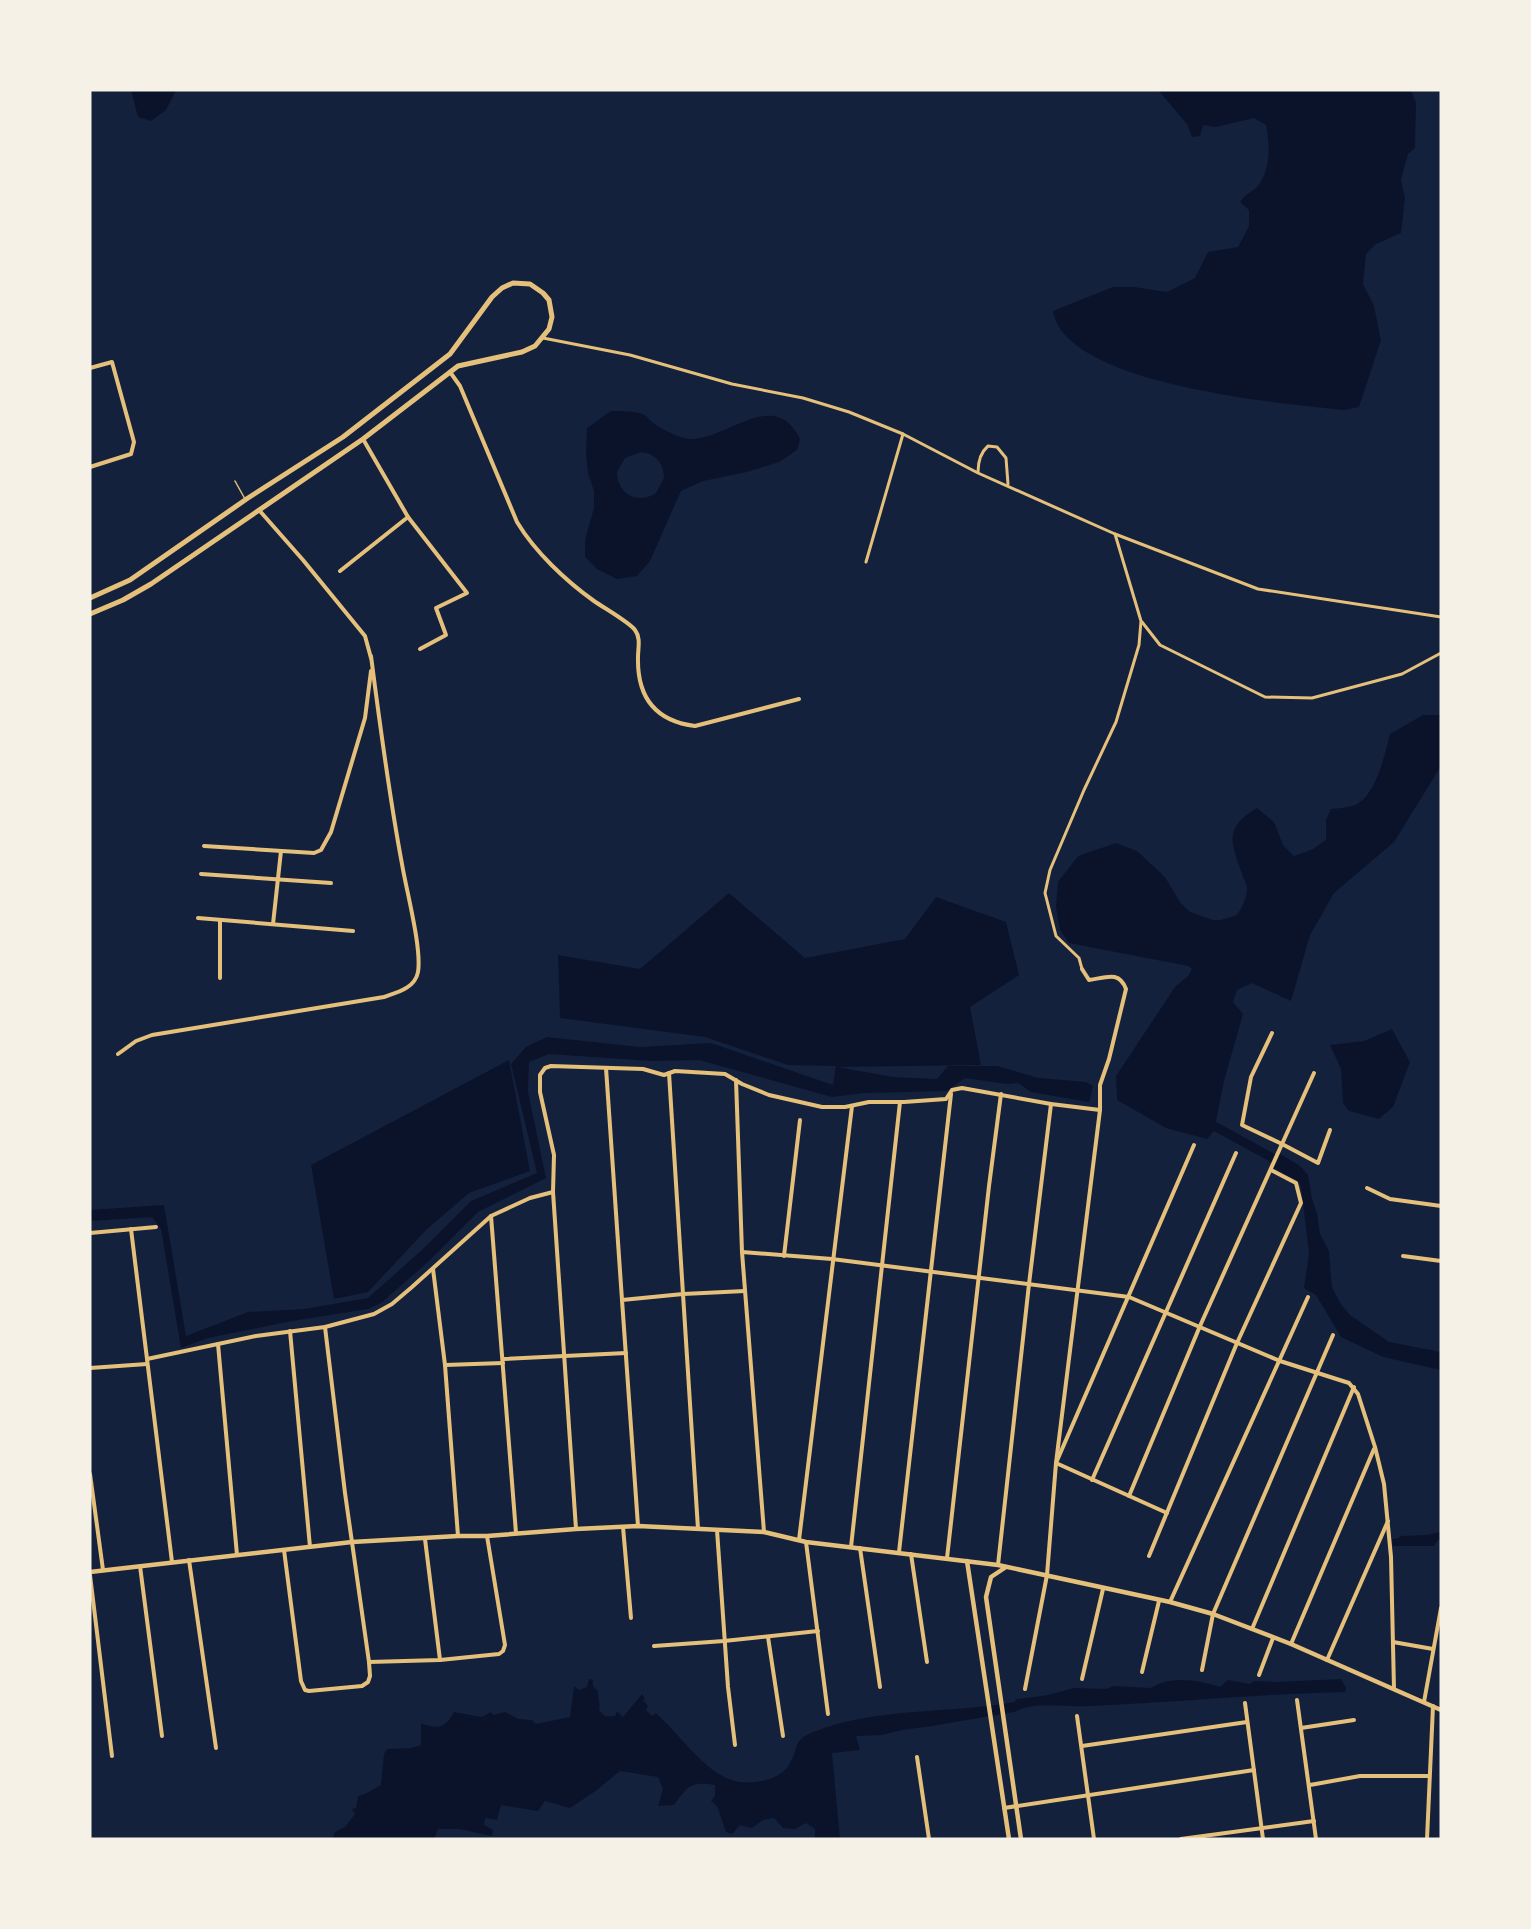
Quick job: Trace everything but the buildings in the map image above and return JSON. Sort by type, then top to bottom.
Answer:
[{"type":"main road","points":[[90,598],[130,580],[246,499],[343,437],[450,354],[492,297],[502,288],[513,283],[530,284],[543,292],[549,300],[552,317],[549,329],[535,346],[522,352],[458,366],[363,439],[258,509],[151,585],[91,614],[90,605]]},
{"type":"main road","points":[[450,354],[458,366]]},
{"type":"main road","points":[[246,499],[258,509]]},
{"type":"street","points":[[543,338],[630,355],[732,384],[803,398],[849,412],[903,434],[978,472],[1115,534],[1258,589],[1441,617]]},
{"type":"street","points":[[90,368],[112,362],[134,442],[131,454],[90,467]]},
{"type":"street","points":[[450,372],[460,386],[524,534],[583,593],[636,630],[640,642],[638,671],[641,684],[657,713],[679,724],[695,726],[799,699]]},
{"type":"street","points":[[866,562],[903,434]]},
{"type":"street","points":[[363,439],[408,517],[467,593],[436,608],[446,635],[420,649]]},
{"type":"street","points":[[978,472],[983,450],[988,446],[997,447],[1006,458],[1008,484]]},
{"type":"street","points":[[118,1054],[136,1041],[152,1035],[384,997],[402,991],[414,983],[418,972],[416,941],[389,796],[371,656],[364,636],[303,560],[258,509]]},
{"type":"street","points":[[340,571],[408,517]]},
{"type":"street","points":[[1025,1689],[1047,1575],[1056,1463],[1100,1110],[1100,1085],[1109,1059],[1126,989],[1123,981],[1115,976],[1089,980],[1082,969],[1079,958],[1056,936],[1045,893],[1050,870],[1116,722],[1139,645],[1141,621],[1115,534]]},
{"type":"street","points":[[1141,621],[1160,645],[1265,697],[1312,698],[1402,675],[1441,653]]},
{"type":"street","points":[[204,846],[314,853],[321,850],[327,842],[365,718],[371,656]]},
{"type":"street","points":[[273,924],[281,851]]},
{"type":"street","points":[[201,874],[332,884]]},
{"type":"street","points":[[198,918],[353,931]]},
{"type":"street","points":[[220,920],[220,978]]},
{"type":"street","points":[[1272,1033],[1251,1077],[1242,1125],[1318,1163],[1330,1130]]},
{"type":"street","points":[[576,1529],[554,1192],[554,1155],[540,1092],[540,1075],[545,1068],[551,1066],[643,1069],[664,1075],[675,1071],[725,1074],[769,1095],[822,1107],[852,1106],[869,1102],[946,1099],[952,1090],[962,1088],[1100,1110]]},
{"type":"street","points":[[606,1068],[638,1526]]},
{"type":"street","points":[[669,1073],[698,1529]]},
{"type":"street","points":[[1129,1496],[1200,1326],[1314,1073]]},
{"type":"street","points":[[736,1080],[742,1252],[764,1532]]},
{"type":"street","points":[[899,1552],[952,1090]]},
{"type":"street","points":[[947,1558],[978,1277],[1002,1094]]},
{"type":"street","points":[[851,1547],[900,1102]]},
{"type":"street","points":[[998,1565],[1029,1284],[1052,1104]]},
{"type":"street","points":[[799,1540],[852,1106]]},
{"type":"street","points":[[784,1256],[800,1120]]},
{"type":"street","points":[[1056,1463],[1194,1145]]},
{"type":"street","points":[[1092,1480],[1236,1153]]},
{"type":"street","points":[[1149,1556],[1237,1343],[1301,1203],[1296,1184],[1271,1170]]},
{"type":"street","points":[[1367,1188],[1390,1199],[1441,1206]]},
{"type":"street","points":[[90,1368],[147,1361],[218,1344],[325,1327],[374,1314],[392,1304],[491,1216],[530,1198],[554,1192]]},
{"type":"street","points":[[491,1216],[516,1533]]},
{"type":"street","points":[[90,1233],[156,1227]]},
{"type":"street","points":[[131,1229],[172,1562]]},
{"type":"street","points":[[742,1252],[832,1259],[1129,1297],[1280,1361],[1349,1383],[1354,1387],[1375,1447],[1384,1484],[1391,1557],[1394,1689]]},
{"type":"street","points":[[1403,1256],[1441,1262]]},
{"type":"street","points":[[433,1269],[445,1365],[458,1536]]},
{"type":"street","points":[[622,1300],[745,1291]]},
{"type":"street","points":[[1170,1602],[1308,1297]]},
{"type":"street","points":[[284,1550],[301,1681],[305,1690],[362,1686],[368,1682],[370,1676],[369,1662],[325,1327]]},
{"type":"street","points":[[290,1331],[310,1547]]},
{"type":"street","points":[[1202,1670],[1213,1614],[1333,1335]]},
{"type":"street","points":[[218,1344],[237,1555]]},
{"type":"street","points":[[445,1365],[626,1353]]},
{"type":"street","points":[[1252,1629],[1354,1387]]},
{"type":"street","points":[[1291,1644],[1375,1447]]},
{"type":"street","points":[[1056,1463],[1167,1513]]},
{"type":"street","points":[[90,1474],[103,1570]]},
{"type":"street","points":[[1327,1661],[1388,1521]]},
{"type":"street","points":[[112,1756],[90,1573],[352,1542],[638,1526],[764,1532],[806,1542],[967,1560],[1170,1602],[1213,1614],[1291,1644],[1441,1710]]},
{"type":"street","points":[[623,1527],[631,1618]]},
{"type":"street","points":[[717,1530],[724,1641],[735,1745]]},
{"type":"street","points":[[369,1662],[440,1660],[499,1654],[503,1651],[505,1645],[487,1536]]},
{"type":"street","points":[[424,1539],[440,1660]]},
{"type":"street","points":[[806,1542],[828,1714]]},
{"type":"street","points":[[860,1548],[880,1687]]},
{"type":"street","points":[[911,1553],[927,1662]]},
{"type":"street","points":[[189,1560],[216,1748]]},
{"type":"street","points":[[967,1560],[1009,1839]]},
{"type":"street","points":[[140,1566],[162,1736]]},
{"type":"street","points":[[1006,1567],[991,1577],[986,1597],[1021,1839]]},
{"type":"street","points":[[1082,1679],[1103,1589]]},
{"type":"street","points":[[1142,1672],[1159,1601]]},
{"type":"street","points":[[1424,1702],[1441,1608]]},
{"type":"street","points":[[654,1646],[818,1631]]},
{"type":"street","points":[[768,1637],[783,1736]]},
{"type":"street","points":[[1259,1675],[1273,1638]]},
{"type":"street","points":[[1393,1642],[1433,1649]]},
{"type":"street","points":[[1297,1700],[1316,1839]]},
{"type":"street","points":[[1245,1703],[1263,1839]]},
{"type":"street","points":[[1427,1839],[1433,1706]]},
{"type":"street","points":[[1077,1716],[1094,1839]]},
{"type":"street","points":[[990,1721],[1004,1719]]},
{"type":"street","points":[[1301,1728],[1354,1720]]},
{"type":"street","points":[[1082,1746],[1247,1722]]},
{"type":"street","points":[[917,1757],[929,1839]]},
{"type":"street","points":[[1004,1808],[1254,1770]]},
{"type":"street","points":[[1310,1785],[1360,1776],[1429,1776]]},
{"type":"street","points":[[1181,1839],[1214,1837],[1261,1827],[1314,1821]]},
{"type":"lane","points":[[234,481],[246,499]]},
{"type":"water","points":[[131,90],[176,90],[166,110],[151,121],[138,117]]},
{"type":"water","points":[[1158,90],[1411,90],[1416,103],[1415,148],[1408,154],[1401,180],[1405,198],[1401,233],[1376,244],[1366,254],[1363,284],[1374,306],[1381,340],[1359,407],[1345,410],[1275,402],[1180,386],[1134,373],[1095,357],[1066,336],[1053,311],[1113,287],[1134,287],[1167,292],[1195,278],[1208,252],[1238,247],[1249,226],[1249,210],[1240,202],[1258,186],[1265,172],[1269,148],[1266,125],[1254,118],[1216,127],[1203,125],[1200,136],[1192,137],[1187,124]]},
{"type":"water","points":[[611,411],[631,412],[643,414],[653,423],[671,433],[691,439],[706,437],[751,419],[765,416],[778,417],[790,424],[800,439],[797,450],[779,462],[747,472],[703,481],[681,491],[650,561],[637,576],[617,579],[597,569],[585,557],[585,540],[594,508],[594,491],[588,473],[586,453],[587,428]],"holes":[[[641,452],[655,457],[661,464],[664,478],[656,493],[642,498],[625,491],[618,480],[617,472],[625,458]]]},
{"type":"water","points":[[1423,715],[1441,715],[1441,766],[1394,842],[1334,893],[1310,935],[1291,1001],[1252,983],[1237,990],[1233,1002],[1243,1014],[1224,1081],[1214,1131],[1207,1139],[1166,1128],[1117,1100],[1116,1076],[1175,987],[1188,976],[1192,969],[1188,966],[1069,943],[1060,930],[1056,907],[1058,882],[1078,856],[1116,843],[1137,851],[1165,877],[1180,902],[1190,912],[1213,920],[1237,915],[1247,889],[1233,843],[1235,828],[1239,822],[1257,808],[1274,822],[1283,845],[1294,856],[1313,849],[1326,840],[1326,820],[1331,809],[1355,805],[1369,793],[1379,774],[1390,734]]},
{"type":"water","points":[[729,893],[805,958],[905,939],[936,897],[1006,922],[1019,975],[970,1007],[981,1065],[837,1067],[893,1077],[937,1079],[948,1066],[997,1066],[1039,1078],[1086,1082],[1093,1086],[1089,1102],[1031,1092],[1018,1083],[1007,1084],[965,1078],[947,1091],[864,1093],[832,1097],[699,1060],[652,1061],[549,1054],[529,1062],[528,1092],[546,1178],[478,1212],[428,1262],[381,1303],[368,1309],[208,1338],[181,1348],[161,1229],[152,1217],[90,1221],[90,1210],[164,1205],[186,1336],[248,1312],[304,1309],[368,1298],[423,1249],[471,1201],[537,1173],[511,1064],[526,1047],[547,1037],[640,1047],[711,1043],[833,1085],[836,1066],[788,1065],[705,1037],[560,1018],[558,955],[640,969]]},
{"type":"water","points":[[1392,1029],[1410,1062],[1393,1107],[1379,1119],[1349,1111],[1343,1103],[1341,1069],[1330,1045],[1364,1041]]},
{"type":"water","points":[[509,1060],[530,1171],[469,1193],[426,1230],[368,1292],[334,1299],[311,1165]]},
{"type":"water","points":[[1279,1153],[1300,1166],[1308,1175],[1320,1234],[1329,1251],[1332,1288],[1341,1304],[1350,1315],[1389,1342],[1441,1352],[1441,1370],[1383,1357],[1341,1337],[1316,1295],[1304,1288],[1309,1254],[1301,1186],[1298,1181],[1272,1167]]},
{"type":"water","points":[[1441,1532],[1441,1540],[1438,1540],[1434,1546],[1393,1546],[1392,1539],[1400,1536]]},
{"type":"water","points":[[589,1679],[593,1680],[593,1686],[598,1691],[599,1710],[605,1716],[615,1716],[617,1711],[623,1717],[642,1694],[648,1706],[646,1710],[652,1716],[656,1713],[706,1764],[728,1779],[739,1782],[767,1780],[785,1770],[799,1741],[808,1734],[840,1723],[889,1714],[990,1706],[1074,1688],[1106,1689],[1114,1686],[1151,1688],[1176,1680],[1203,1682],[1220,1687],[1228,1680],[1250,1684],[1254,1681],[1341,1679],[1346,1688],[1345,1692],[1092,1706],[1032,1706],[1014,1712],[882,1735],[856,1736],[860,1750],[832,1753],[840,1839],[815,1839],[815,1829],[806,1823],[795,1829],[783,1828],[774,1818],[763,1820],[752,1828],[740,1825],[732,1834],[726,1832],[717,1806],[711,1801],[715,1796],[715,1785],[690,1786],[674,1805],[658,1806],[663,1789],[658,1777],[620,1771],[570,1808],[545,1801],[538,1811],[501,1805],[497,1820],[485,1818],[484,1825],[493,1830],[492,1836],[460,1829],[438,1829],[434,1839],[332,1839],[335,1832],[345,1827],[355,1814],[352,1809],[356,1808],[358,1796],[381,1785],[384,1754],[387,1749],[411,1748],[421,1745],[421,1723],[440,1726],[448,1721],[454,1712],[482,1717],[491,1712],[493,1715],[505,1712],[518,1719],[532,1720],[536,1724],[570,1717],[574,1686],[579,1690],[587,1687]]},
{"type":"waterway","points":[[1205,1121],[1282,1163]]}]
